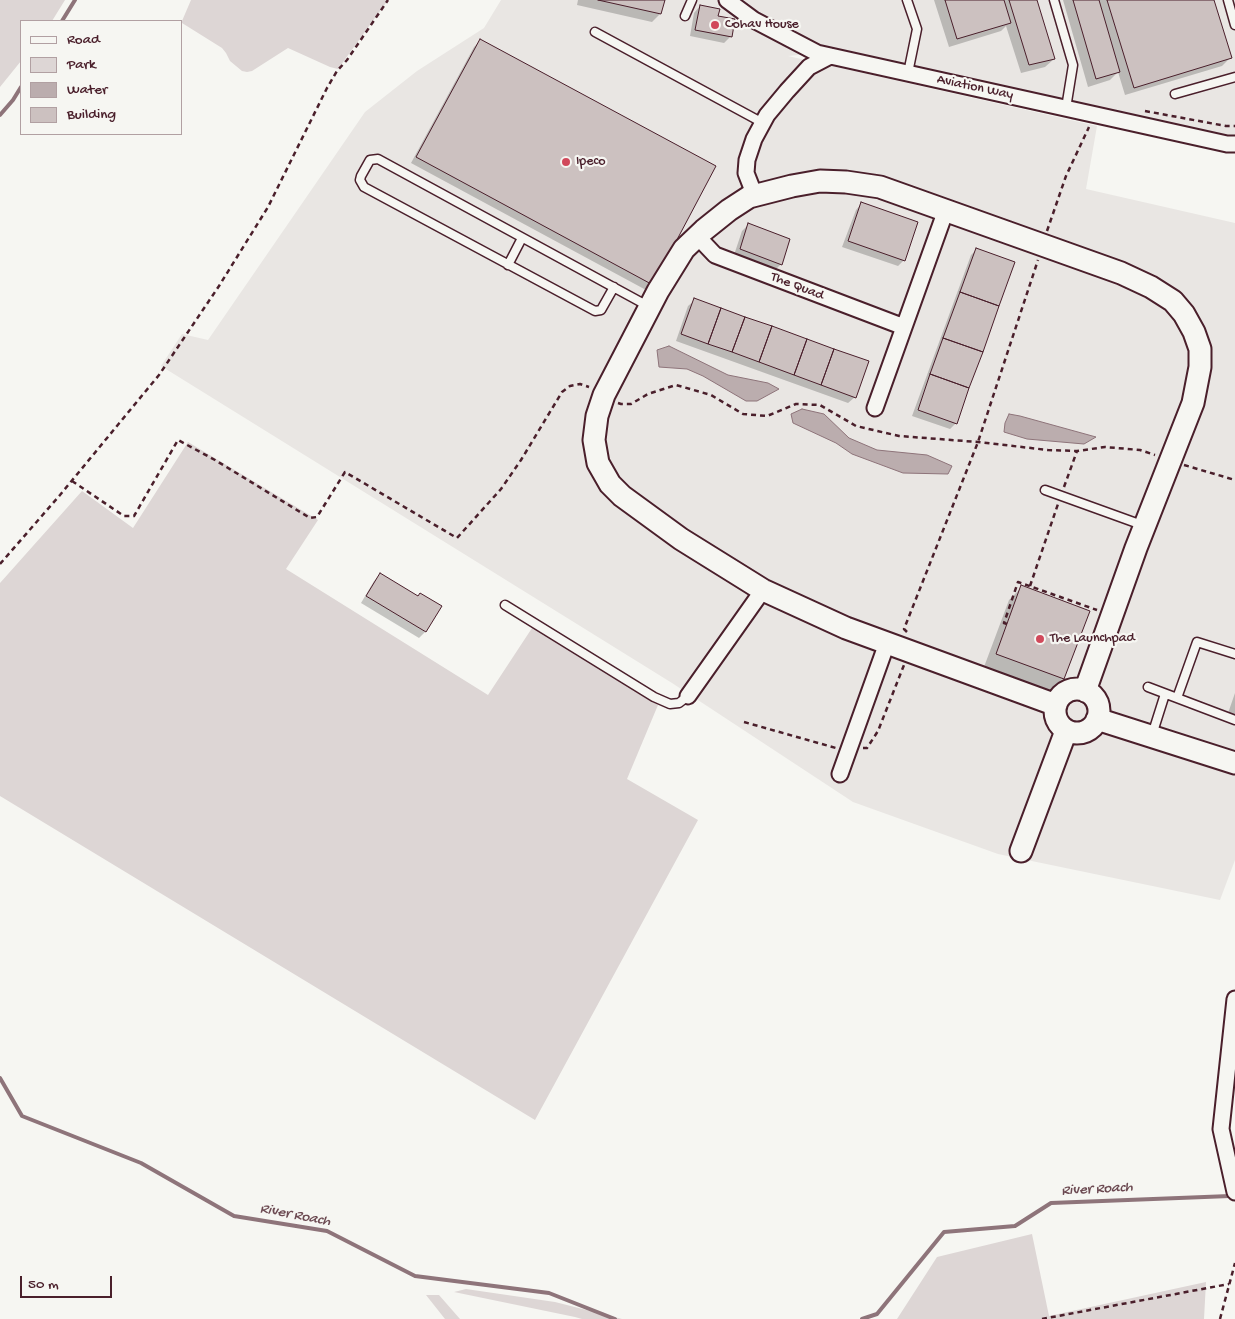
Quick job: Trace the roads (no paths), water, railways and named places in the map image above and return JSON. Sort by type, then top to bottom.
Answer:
[{"type":"street","name":"Aviation Way","points":[[727,0],[754,20],[816,53],[1226,144],[1235,144]]},
{"type":"street","points":[[755,196],[746,173],[747,160],[754,139],[768,115],[787,90],[809,67],[830,56]]},
{"type":"street","points":[[1056,705],[846,628],[763,590],[681,539],[622,496],[610,484],[598,463],[594,440],[597,416],[604,395],[650,306],[684,249],[729,210],[750,197],[792,186],[820,182],[846,182],[880,187],[1121,273],[1151,287],[1173,301],[1184,314],[1194,332],[1200,349],[1200,368],[1193,403],[1145,526],[1085,691]]},
{"type":"street","points":[[874,408],[946,210]]},
{"type":"street","name":"The Quad","points":[[697,236],[715,255],[904,327]]},
{"type":"street","points":[[688,696],[763,590]]},
{"type":"street","points":[[840,774],[887,643]]},
{"type":"street","points":[[1077,689],[1085,691],[1095,699],[1099,712],[1094,726],[1081,733],[1073,733],[1066,731],[1056,720],[1054,713],[1056,705],[1058,699],[1063,694],[1077,689]]},
{"type":"street","points":[[1097,719],[1235,763]]},
{"type":"street","points":[[1021,851],[1066,731]]},
{"type":"street","points":[[1235,999],[1221,1129],[1235,1192]]},
{"type":"lane","points":[[685,16],[692,0]]},
{"type":"lane","points":[[907,0],[917,28],[908,73]]},
{"type":"lane","points":[[1054,0],[1074,65],[1066,108]]},
{"type":"lane","points":[[1228,0],[1235,25]]},
{"type":"lane","points":[[595,32],[763,123]]},
{"type":"lane","points":[[1175,94],[1235,77]]},
{"type":"lane","points":[[614,287],[601,310],[595,311],[364,187],[360,180],[367,164],[370,160],[378,159],[650,306]]},
{"type":"lane","points":[[508,264],[522,238]]},
{"type":"lane","points":[[1046,490],[1145,526]]},
{"type":"lane","points":[[505,605],[654,697],[670,704],[679,703],[688,696]]},
{"type":"lane","points":[[1177,698],[1197,642],[1235,654]]},
{"type":"lane","points":[[1148,687],[1235,720]]},
{"type":"lane","points":[[1151,737],[1165,694]]},
{"type":"water","points":[[669,346],[728,375],[768,383],[779,389],[757,401],[746,401],[687,369],[659,367],[657,350]]},
{"type":"water","points":[[802,409],[824,414],[849,438],[877,450],[927,455],[952,466],[948,474],[903,473],[852,454],[836,443],[793,423],[791,414]]},
{"type":"water","points":[[1009,414],[1096,437],[1084,444],[1027,439],[1004,432]]},
{"type":"waterway","points":[[63,20],[75,0]]},
{"type":"waterway","points":[[0,115],[20,89]]},
{"type":"waterway","name":"River Roach","points":[[0,1078],[22,1116],[141,1163],[234,1216],[327,1231],[415,1276],[549,1293],[615,1319]]},
{"type":"waterway","name":"River Roach","points":[[862,1319],[877,1314],[944,1232],[1015,1226],[1051,1203],[1230,1196]]},
{"type":"place","name":"Cohav House","points":[[715,25]]},
{"type":"place","name":"Ipeco","points":[[566,162]]},
{"type":"place","name":"The Launchpad","points":[[1040,639]]}]
